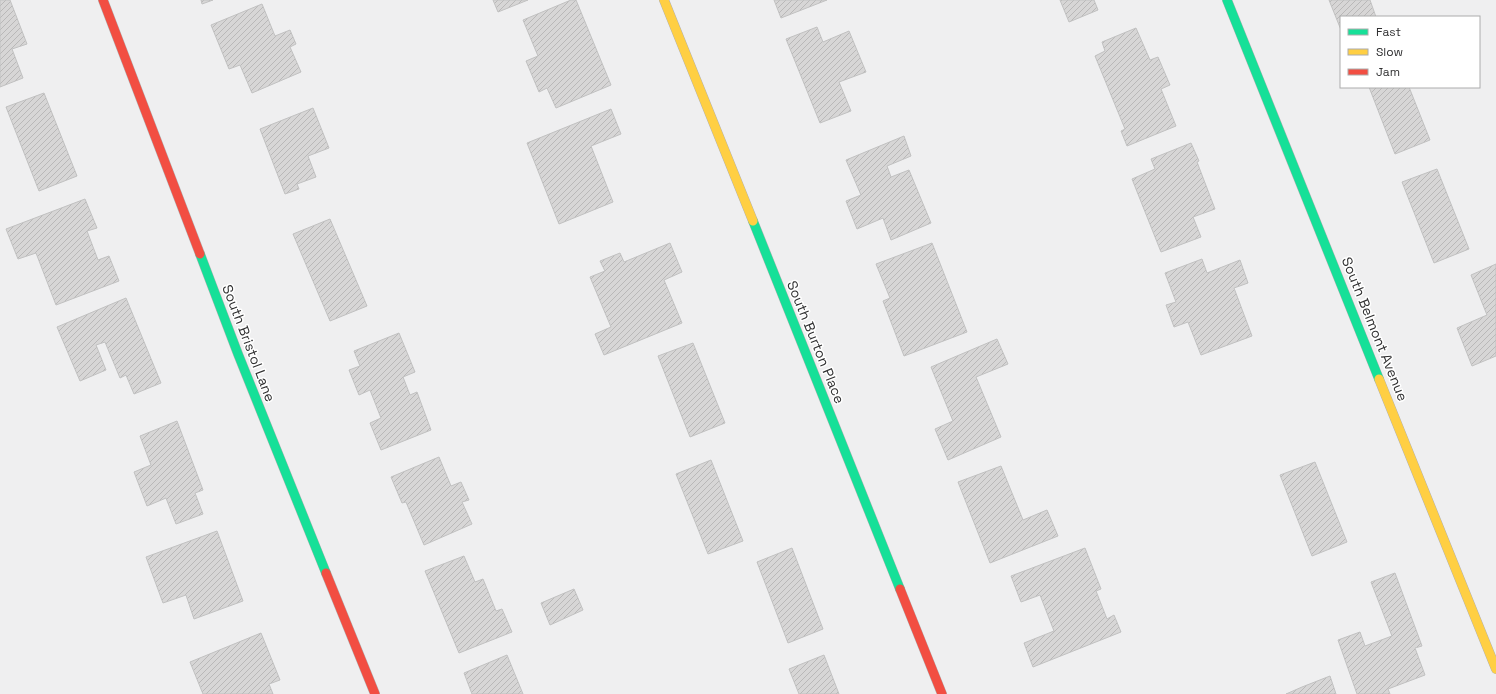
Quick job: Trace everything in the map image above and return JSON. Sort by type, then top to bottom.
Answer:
[{"type":"street","name":"South Bristol Lane","points":[[103,0],[238,354],[375,694]]},
{"type":"street","name":"South Burton Place","points":[[664,0],[942,694]]},
{"type":"street","name":"South Belmont Avenue","points":[[1227,0],[1496,669]]},
{"type":"building","points":[[0,0],[10,0],[27,44],[12,49],[23,78],[0,87]]},
{"type":"building","points":[[201,0],[213,0],[202,4]]},
{"type":"building","points":[[493,0],[528,0],[498,12]]},
{"type":"building","points":[[571,0],[576,0],[611,85],[556,108],[547,88],[539,92],[526,61],[538,56],[523,20]]},
{"type":"building","points":[[774,0],[827,0],[781,18]]},
{"type":"building","points":[[1060,0],[1094,0],[1098,10],[1069,22]]},
{"type":"building","points":[[1329,0],[1370,0],[1376,16],[1340,16],[1340,28]]},
{"type":"building","points":[[262,4],[275,36],[290,30],[296,44],[290,47],[301,72],[252,93],[240,65],[229,69],[211,25]]},
{"type":"building","points":[[817,27],[823,42],[849,31],[866,72],[839,82],[851,111],[820,123],[786,39]]},
{"type":"building","points":[[1136,28],[1150,60],[1158,57],[1170,85],[1161,89],[1176,126],[1127,146],[1121,131],[1125,129],[1095,56],[1105,51],[1102,42]]},
{"type":"building","points":[[1369,88],[1409,88],[1430,140],[1395,154]]},
{"type":"building","points":[[44,93],[77,176],[39,191],[6,107]]},
{"type":"building","points":[[313,108],[329,148],[308,156],[316,177],[297,184],[299,189],[285,194],[260,129]]},
{"type":"building","points":[[611,109],[621,134],[591,146],[613,202],[559,224],[527,143]]},
{"type":"building","points":[[904,136],[911,156],[887,166],[891,177],[909,170],[931,223],[891,240],[883,218],[857,229],[846,201],[861,195],[846,160]]},
{"type":"building","points":[[1191,143],[1199,161],[1197,162],[1215,209],[1193,217],[1201,237],[1161,252],[1132,179],[1155,169],[1151,159]]},
{"type":"building","points":[[1437,169],[1469,249],[1434,263],[1402,182]]},
{"type":"building","points":[[85,199],[97,228],[87,231],[98,260],[109,256],[119,281],[56,305],[36,253],[18,259],[6,229]]},
{"type":"building","points":[[330,219],[367,306],[330,321],[293,234]]},
{"type":"building","points":[[670,243],[682,272],[664,280],[682,323],[604,355],[595,334],[611,327],[590,277],[605,271],[600,261],[620,253],[624,262]]},
{"type":"building","points":[[932,243],[967,332],[904,356],[883,301],[890,298],[876,264]]},
{"type":"building","points":[[1202,259],[1207,273],[1240,260],[1248,283],[1234,288],[1252,336],[1201,355],[1188,322],[1174,327],[1166,305],[1176,302],[1165,273]]},
{"type":"building","points":[[1496,264],[1496,356],[1472,366],[1457,328],[1487,315],[1471,275]]},
{"type":"building","points":[[126,298],[161,383],[134,394],[126,375],[120,378],[105,342],[96,345],[106,370],[80,381],[57,327]]},
{"type":"building","points":[[399,333],[415,372],[403,377],[410,395],[417,392],[431,430],[381,450],[370,423],[381,418],[370,390],[359,395],[349,370],[360,366],[354,351]]},
{"type":"building","points":[[997,339],[1008,364],[976,377],[1001,437],[948,460],[935,429],[953,421],[931,367]]},
{"type":"building","points":[[693,343],[725,423],[690,437],[658,356]]},
{"type":"building","points":[[177,421],[203,490],[195,493],[203,514],[176,524],[166,498],[147,506],[134,472],[151,465],[140,436]]},
{"type":"building","points":[[439,457],[451,486],[461,482],[469,500],[462,502],[472,524],[424,545],[406,502],[402,503],[391,477]]},
{"type":"building","points":[[711,460],[743,541],[708,554],[676,474]]},
{"type":"building","points":[[1315,462],[1347,542],[1312,556],[1280,475]]},
{"type":"building","points":[[1001,466],[1023,520],[1047,510],[1058,536],[990,563],[958,482]]},
{"type":"building","points":[[217,531],[243,601],[194,619],[186,595],[163,603],[146,557]]},
{"type":"building","points":[[792,548],[823,629],[788,643],[757,562]]},
{"type":"building","points":[[1085,548],[1101,589],[1096,591],[1107,619],[1114,615],[1121,632],[1033,667],[1024,643],[1054,631],[1040,595],[1021,602],[1011,576]]},
{"type":"building","points":[[464,556],[475,582],[483,579],[496,611],[502,609],[512,632],[459,653],[425,571]]},
{"type":"building","points":[[1395,573],[1422,646],[1415,648],[1425,675],[1388,689],[1390,694],[1357,694],[1338,640],[1360,632],[1365,646],[1392,636],[1371,582]]},
{"type":"building","points":[[574,589],[583,610],[550,625],[541,603]]},
{"type":"building","points":[[261,633],[280,680],[269,684],[273,694],[203,694],[190,662]]},
{"type":"building","points":[[507,655],[523,694],[472,694],[464,673]]},
{"type":"building","points":[[824,655],[839,694],[799,694],[789,669]]},
{"type":"building","points":[[1330,676],[1336,694],[1286,694],[1302,687]]},
{"type":"traffic: fast","points":[[1227,0],[1379,379]]},
{"type":"traffic: fast","points":[[753,221],[900,589]]},
{"type":"traffic: fast","points":[[200,254],[238,354],[326,573]]},
{"type":"traffic: slow","points":[[664,0],[753,221]]},
{"type":"traffic: slow","points":[[1379,379],[1496,669]]},
{"type":"traffic: jam","points":[[103,0],[200,254]]},
{"type":"traffic: jam","points":[[326,573],[375,694]]},
{"type":"traffic: jam","points":[[900,589],[942,694]]}]
